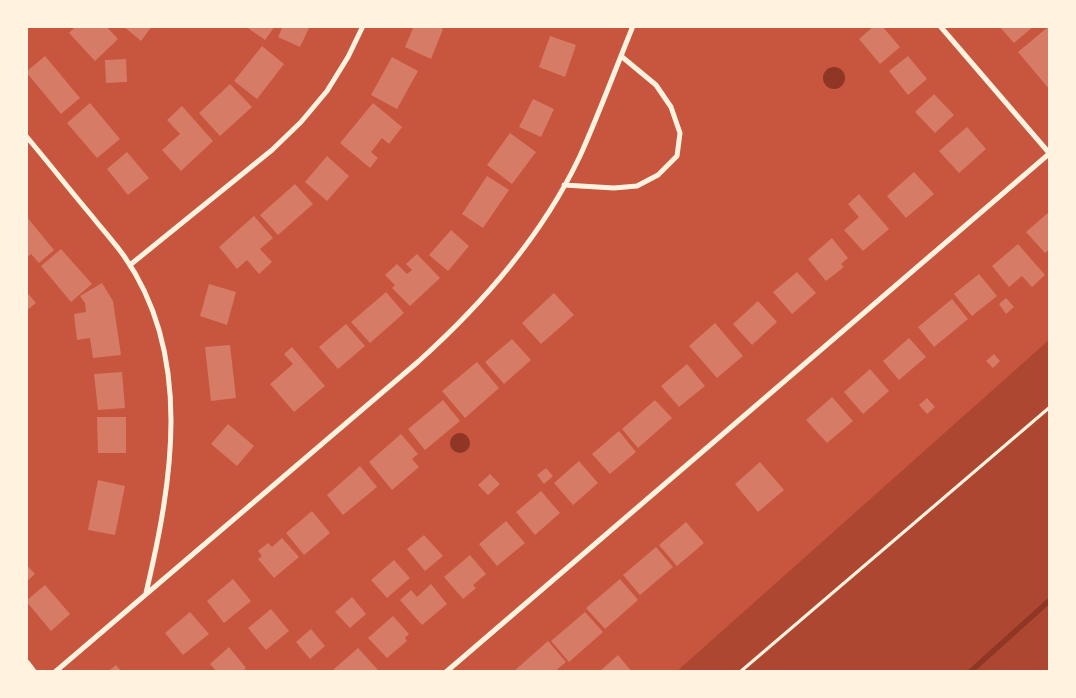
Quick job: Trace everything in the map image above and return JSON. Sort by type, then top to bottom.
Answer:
[{"type":"street","points":[[130,265],[272,150],[301,122],[327,91],[348,57],[363,26]]},
{"type":"street","points":[[55,672],[419,361],[452,331],[490,291],[524,249],[564,185],[579,157],[633,26]]},
{"type":"street","points":[[446,672],[1050,153],[940,26]]},
{"type":"street","points":[[564,185],[614,188],[637,186],[658,175],[677,156],[680,133],[671,107],[656,85],[621,56]]},
{"type":"street","points":[[26,136],[130,265],[152,310],[164,347],[170,379],[172,415],[160,534],[146,594]]},
{"type":"street","points":[[26,664],[32,672]]},
{"type":"path","points":[[740,672],[1050,407]]},
{"type":"shaded area","points":[[834,67],[842,70],[845,78],[842,86],[834,89],[826,86],[823,78],[826,70]]},
{"type":"shaded area","points":[[1050,339],[1050,672],[676,672]]},
{"type":"shaded area","points":[[456,433],[464,433],[470,439],[470,447],[464,453],[456,453],[450,447],[450,439]]},
{"type":"building","points":[[76,26],[106,26],[118,39],[95,61],[69,33]]},
{"type":"building","points":[[123,26],[152,26],[141,41]]},
{"type":"building","points":[[245,26],[275,26],[265,40]]},
{"type":"building","points":[[283,26],[310,26],[300,47],[278,37]]},
{"type":"building","points":[[414,26],[438,26],[443,29],[431,59],[405,47]]},
{"type":"building","points":[[874,26],[882,26],[900,47],[880,64],[859,39]]},
{"type":"building","points":[[999,26],[1034,26],[1014,43]]},
{"type":"building","points":[[1048,27],[1050,30],[1050,90],[1018,52]]},
{"type":"building","points":[[550,36],[576,45],[565,77],[539,67]]},
{"type":"building","points":[[262,46],[284,64],[257,99],[234,81]]},
{"type":"building","points":[[45,56],[80,98],[61,114],[26,72]]},
{"type":"building","points":[[908,56],[927,79],[908,95],[889,71]]},
{"type":"building","points":[[392,57],[418,71],[397,109],[371,95]]},
{"type":"building","points":[[126,59],[127,82],[106,83],[105,60]]},
{"type":"building","points":[[230,84],[252,107],[220,136],[199,113]]},
{"type":"building","points":[[934,94],[954,115],[935,133],[915,112]]},
{"type":"building","points":[[533,99],[554,109],[541,137],[519,127]]},
{"type":"building","points":[[90,103],[120,139],[97,158],[67,123]]},
{"type":"building","points":[[373,103],[402,127],[389,144],[382,138],[371,152],[378,158],[370,168],[340,143]]},
{"type":"building","points":[[182,106],[213,141],[181,171],[162,150],[180,134],[167,120]]},
{"type":"building","points":[[967,127],[986,149],[959,173],[939,151]]},
{"type":"building","points":[[510,133],[536,152],[512,184],[487,165]]},
{"type":"building","points":[[127,152],[149,178],[128,195],[107,169]]},
{"type":"building","points":[[327,156],[349,176],[327,201],[305,182]]},
{"type":"building","points":[[914,172],[934,194],[906,218],[887,196]]},
{"type":"building","points":[[487,176],[509,190],[483,228],[462,214]]},
{"type":"building","points":[[295,184],[313,204],[278,235],[260,215]]},
{"type":"building","points":[[859,194],[889,229],[863,251],[844,230],[859,217],[848,204]]},
{"type":"building","points":[[1050,211],[1050,249],[1045,253],[1026,232]]},
{"type":"building","points":[[26,216],[54,250],[39,263],[31,254],[26,258]]},
{"type":"building","points":[[254,216],[273,238],[260,249],[272,262],[259,274],[247,260],[237,269],[219,247]]},
{"type":"building","points":[[451,230],[469,246],[448,271],[429,255]]},
{"type":"building","points":[[832,238],[848,258],[841,264],[844,267],[826,281],[808,259]]},
{"type":"building","points":[[1018,244],[1045,275],[1032,287],[1022,276],[1009,287],[992,266]]},
{"type":"building","points":[[61,249],[92,284],[71,302],[41,266]]},
{"type":"building","points":[[417,254],[440,278],[410,306],[392,288],[395,285],[385,275],[397,264],[407,274],[412,270],[406,264]]},
{"type":"building","points":[[797,272],[816,293],[792,314],[773,292]]},
{"type":"building","points":[[979,274],[997,296],[972,316],[954,294]]},
{"type":"building","points":[[102,283],[113,301],[121,355],[93,358],[90,338],[77,340],[74,314],[86,312],[85,303],[80,296]]},
{"type":"building","points":[[209,284],[236,292],[227,325],[200,316]]},
{"type":"building","points":[[26,291],[36,303],[26,311]]},
{"type":"building","points":[[386,292],[404,313],[370,343],[351,322]]},
{"type":"building","points":[[554,293],[574,315],[541,344],[522,323]]},
{"type":"building","points":[[1006,298],[1014,307],[1006,314],[999,304]]},
{"type":"building","points":[[952,299],[968,319],[934,347],[918,327]]},
{"type":"building","points":[[758,301],[777,322],[752,345],[733,324]]},
{"type":"building","points":[[715,323],[743,356],[717,378],[689,346]]},
{"type":"building","points":[[346,324],[365,346],[338,369],[319,347]]},
{"type":"building","points":[[909,338],[926,357],[899,380],[883,361]]},
{"type":"building","points":[[512,339],[531,360],[504,384],[485,362]]},
{"type":"building","points":[[230,345],[236,398],[211,401],[205,347]]},
{"type":"building","points":[[292,347],[325,386],[294,412],[270,384],[293,364],[284,354]]},
{"type":"building","points":[[994,354],[1000,361],[993,368],[986,361]]},
{"type":"building","points":[[477,362],[499,388],[465,418],[442,391]]},
{"type":"building","points":[[687,364],[705,386],[679,407],[661,386]]},
{"type":"building","points":[[870,369],[889,391],[863,414],[844,392]]},
{"type":"building","points":[[122,372],[125,408],[98,410],[94,374]]},
{"type":"building","points":[[832,397],[853,421],[827,443],[806,420]]},
{"type":"building","points":[[927,398],[935,407],[927,414],[919,405]]},
{"type":"building","points":[[443,400],[460,421],[425,450],[408,429]]},
{"type":"building","points":[[655,400],[672,418],[638,448],[622,429]]},
{"type":"building","points":[[97,417],[126,417],[126,453],[98,453]]},
{"type":"building","points":[[228,424],[254,446],[237,466],[211,444]]},
{"type":"building","points":[[619,431],[636,452],[610,474],[592,454]]},
{"type":"building","points":[[401,434],[418,454],[412,459],[419,467],[392,490],[369,462]]},
{"type":"building","points":[[579,461],[598,483],[573,505],[554,483]]},
{"type":"building","points":[[760,462],[784,490],[758,512],[735,484]]},
{"type":"building","points":[[360,466],[377,487],[343,515],[327,495]]},
{"type":"building","points":[[546,468],[553,476],[544,484],[537,475]]},
{"type":"building","points":[[490,474],[500,484],[488,495],[478,485]]},
{"type":"building","points":[[98,480],[125,486],[115,535],[88,530]]},
{"type":"building","points":[[541,491],[560,513],[535,535],[516,512]]},
{"type":"building","points":[[312,511],[330,533],[304,555],[286,533]]},
{"type":"building","points":[[506,521],[525,543],[497,566],[479,544]]},
{"type":"building","points":[[686,522],[704,543],[677,566],[659,545]]},
{"type":"building","points":[[424,535],[443,556],[425,571],[407,549]]},
{"type":"building","points":[[282,538],[299,557],[274,578],[258,559],[262,556],[258,551],[268,543],[272,547]]},
{"type":"building","points":[[656,547],[673,567],[640,595],[623,575]]},
{"type":"building","points":[[470,555],[486,574],[473,585],[476,588],[463,599],[444,577]]},
{"type":"building","points":[[394,560],[410,578],[387,598],[371,580]]},
{"type":"building","points":[[26,564],[35,574],[26,582]]},
{"type":"building","points":[[233,579],[251,601],[224,623],[207,601]]},
{"type":"building","points":[[620,579],[638,600],[605,629],[586,608]]},
{"type":"building","points":[[431,584],[447,604],[422,625],[400,600],[411,590],[417,597]]},
{"type":"building","points":[[45,585],[70,614],[51,631],[26,601]]},
{"type":"building","points":[[352,597],[366,614],[350,628],[335,612]]},
{"type":"building","points":[[271,609],[289,631],[266,650],[248,628]]},
{"type":"building","points":[[190,612],[209,634],[183,655],[165,633]]},
{"type":"building","points":[[585,612],[603,632],[569,662],[551,641]]},
{"type":"building","points":[[393,616],[409,634],[405,638],[407,641],[387,658],[368,638]]},
{"type":"building","points":[[311,629],[325,646],[310,659],[296,642]]},
{"type":"building","points":[[548,641],[566,662],[554,672],[513,672]]},
{"type":"building","points":[[229,647],[246,668],[242,672],[217,672],[210,664]]},
{"type":"building","points":[[358,648],[378,670],[375,672],[334,672],[333,670]]},
{"type":"building","points":[[618,655],[632,672],[599,672]]},
{"type":"building","points":[[116,665],[122,672],[107,672]]},
{"type":"waterway","points":[[970,672],[1050,600]]}]
